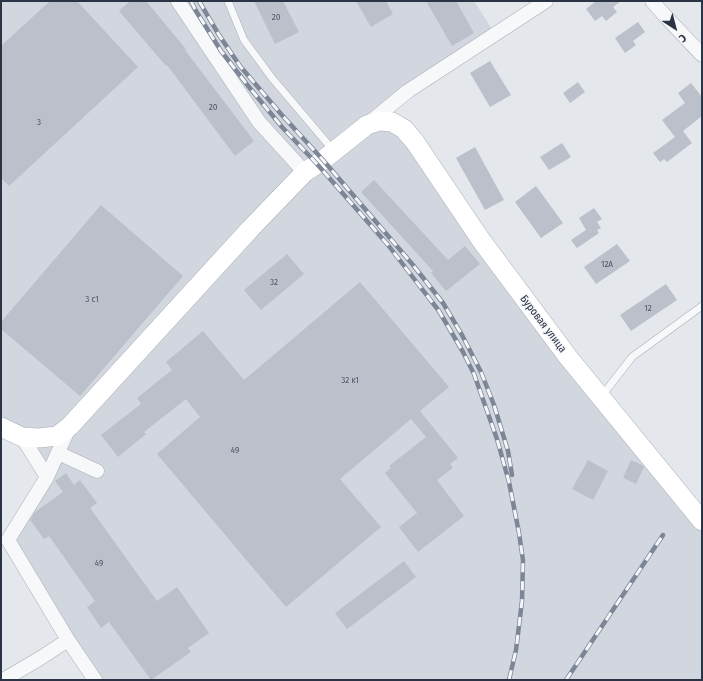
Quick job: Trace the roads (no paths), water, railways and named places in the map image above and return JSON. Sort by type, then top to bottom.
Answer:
[{"type":"street","points":[[178,1],[259,122],[305,172]]},
{"type":"street","points":[[1,427],[22,437],[39,438],[57,436],[70,426],[251,228],[305,172],[334,151],[408,91],[546,1]]},
{"type":"street","points":[[652,1],[701,52]]},
{"type":"street","points":[[367,125],[380,121],[392,122],[396,101]]},
{"type":"street","name":"Буровая улица","points":[[392,122],[404,129],[415,142],[481,240],[568,357],[702,521]]},
{"type":"street","points":[[70,426],[47,476],[8,540],[68,640],[95,680]]},
{"type":"street","points":[[22,437],[47,476]]},
{"type":"street","points":[[58,453],[97,472]]},
{"type":"street","points":[[3,680],[68,640]]},
{"type":"lane","points":[[228,1],[244,40],[272,78],[334,151]]},
{"type":"lane","points":[[601,397],[632,357],[702,306]]},
{"type":"railway","points":[[191,1],[221,51],[249,87],[282,127],[317,164],[388,245],[439,311],[474,374],[497,439],[509,482],[523,560],[522,601],[516,650],[509,680]]},
{"type":"railway","points":[[199,1],[219,35],[240,66],[413,265],[443,303],[462,335],[481,372],[494,405],[508,451],[512,475]]},
{"type":"railway","points":[[566,680],[663,535]]}]
